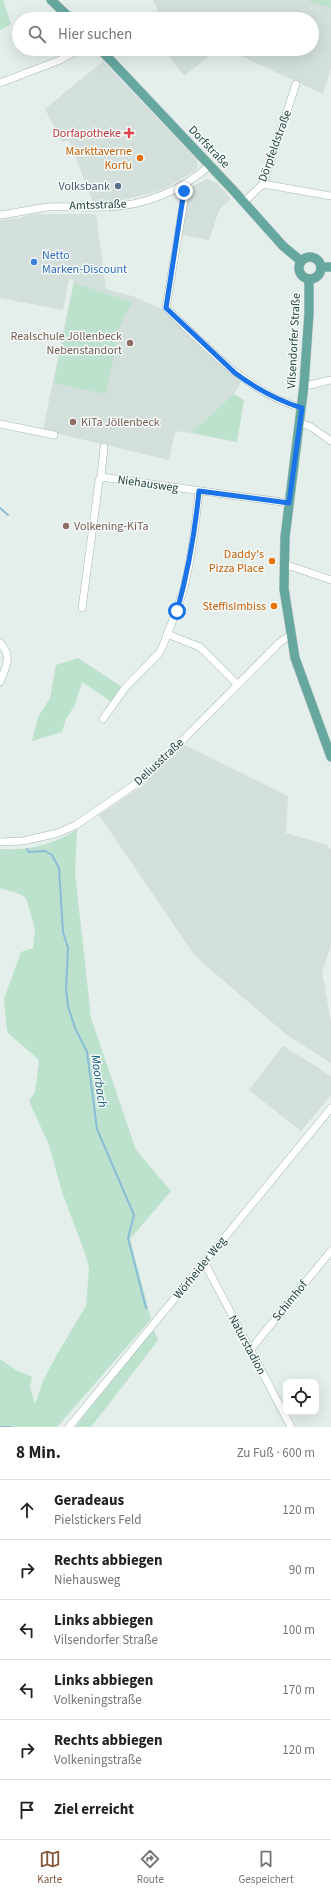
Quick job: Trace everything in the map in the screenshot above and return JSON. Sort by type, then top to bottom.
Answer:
[{"type":"main road","points":[[51,0],[64,12]]},
{"type":"main road","name":"Dorfstraße","points":[[107,56],[210,165],[283,246],[301,261]]},
{"type":"main road","points":[[306,258],[313,258],[319,262],[321,267],[318,276],[308,279],[300,272],[299,265],[301,261],[306,258]]},
{"type":"main road","points":[[321,267],[331,267]]},
{"type":"main road","name":"Vilsendorfer Straße","points":[[308,279],[309,313],[304,385],[289,503],[283,566],[284,589],[290,635],[295,658],[331,757]]},
{"type":"street","points":[[0,83],[67,56]]},
{"type":"street","name":"Dörpfeldstraße","points":[[244,202],[264,184],[296,84]]},
{"type":"street","name":"Amtsstraße","points":[[0,215],[48,207],[106,207],[126,205],[153,198],[182,186],[195,178],[210,165]]},
{"type":"street","points":[[264,184],[331,196]]},
{"type":"street","points":[[182,186],[185,194],[166,308],[235,373],[248,382],[292,405],[302,408]]},
{"type":"street","points":[[304,385],[310,386],[331,380]]},
{"type":"street","points":[[300,423],[311,427],[331,441]]},
{"type":"street","points":[[0,424],[54,435]]},
{"type":"street","points":[[82,608],[104,447]]},
{"type":"street","name":"Niehausweg","points":[[101,477],[289,503]]},
{"type":"street","points":[[103,719],[125,688],[159,653],[168,634],[184,585],[194,534],[199,491]]},
{"type":"street","points":[[283,566],[290,566],[331,580]]},
{"type":"street","points":[[168,634],[200,647],[238,685]]},
{"type":"street","name":"Deliusstraße","points":[[0,842],[23,841],[58,833],[76,825],[146,777],[279,643],[290,635]]},
{"type":"street","points":[[0,643],[5,649],[8,658],[0,682]]},
{"type":"street","name":"Wörheider Weg","points":[[69,1427],[331,1108]]},
{"type":"street","name":"Schimhof","points":[[250,1350],[331,1251]]},
{"type":"street","name":"Naturstadion","points":[[204,1262],[291,1427]]},
{"type":"shaded area","points":[[153,0],[331,0],[331,67],[323,94],[241,56],[319,56],[319,12],[156,12],[158,10]]},
{"type":"shaded area","points":[[169,56],[208,56],[208,57],[184,76]]},
{"type":"shaded area","points":[[103,61],[196,159],[198,165],[196,170],[162,190],[123,200],[93,202],[69,140],[62,142],[45,109]]},
{"type":"shaded area","points":[[207,179],[217,183],[231,199],[219,210],[209,240],[181,235],[189,188]]},
{"type":"shaded area","name":"Realschule Jöllenbeck Nebenstandort","points":[[31,214],[96,214],[106,289],[132,296],[162,309],[241,382],[234,394],[191,433],[175,431],[169,460],[43,430],[74,280],[69,279],[63,310],[0,298],[0,220],[20,218]]},
{"type":"shaded area","points":[[185,745],[288,796],[286,833],[327,845],[331,850],[331,945],[322,972],[331,1023],[331,1063],[287,1035],[195,956],[99,815],[144,785]]},
{"type":"shaded area","points":[[283,1046],[331,1077],[331,1095],[301,1131],[249,1090]]},
{"type":"green space","points":[[0,0],[3,0],[11,24],[0,30]]},
{"type":"green space","points":[[307,0],[331,0],[331,8]]},
{"type":"green space","points":[[74,283],[132,302],[115,335],[115,349],[106,394],[54,383]]},
{"type":"green space","points":[[234,394],[244,400],[237,442],[191,433]]},
{"type":"green space","points":[[78,658],[122,687],[112,702],[82,682],[75,705],[66,719],[62,732],[32,741],[38,717],[50,698],[56,665]]},
{"type":"green space","points":[[77,829],[75,873],[91,1018],[136,1150],[171,1191],[130,1239],[151,1319],[57,1427],[0,1427],[0,1359],[16,1370],[32,1377],[30,1387],[35,1404],[43,1381],[56,1356],[86,1306],[89,1268],[62,1192],[49,1145],[29,1101],[35,1092],[39,1061],[9,1034],[7,1030],[4,999],[21,952],[33,948],[35,929],[26,898],[20,894],[0,888],[0,849],[20,849],[40,846],[68,835]]},
{"type":"green space","points":[[153,1329],[158,1339],[156,1343],[91,1427],[75,1427]]},
{"type":"waterway","name":"Moorbach","points":[[0,508],[8,515]]},
{"type":"waterway","name":"Moorbach","points":[[27,849],[29,852],[45,851],[52,855],[59,868],[63,932],[68,948],[66,989],[68,1006],[75,1028],[87,1052],[97,1129],[134,1215],[128,1238],[146,1308]]},
{"type":"waterway","points":[[0,1427],[10,1427]]},
{"type":"place","name":"Dorfapotheke","points":[[129,133]]},
{"type":"place","name":"Markttaverne Korfu","points":[[140,158]]},
{"type":"place","name":"Volksbank","points":[[118,186]]},
{"type":"place","name":"Netto Marken-Discount","points":[[34,262]]},
{"type":"place","name":"Realschule Jöllenbeck Nebenstandort","points":[[130,343]]},
{"type":"place","name":"KiTa Jöllenbeck","points":[[73,422]]},
{"type":"place","name":"Volkening-KiTa","points":[[66,526]]},
{"type":"place","name":"Daddy's Pizza Place","points":[[272,561]]},
{"type":"place","name":"SteffisImbiss","points":[[274,606]]},
{"type":"route","points":[[177,611],[184,585],[194,534],[199,491],[289,503],[302,408],[292,405],[248,382],[235,373],[166,308],[185,194],[184,191]]}]
